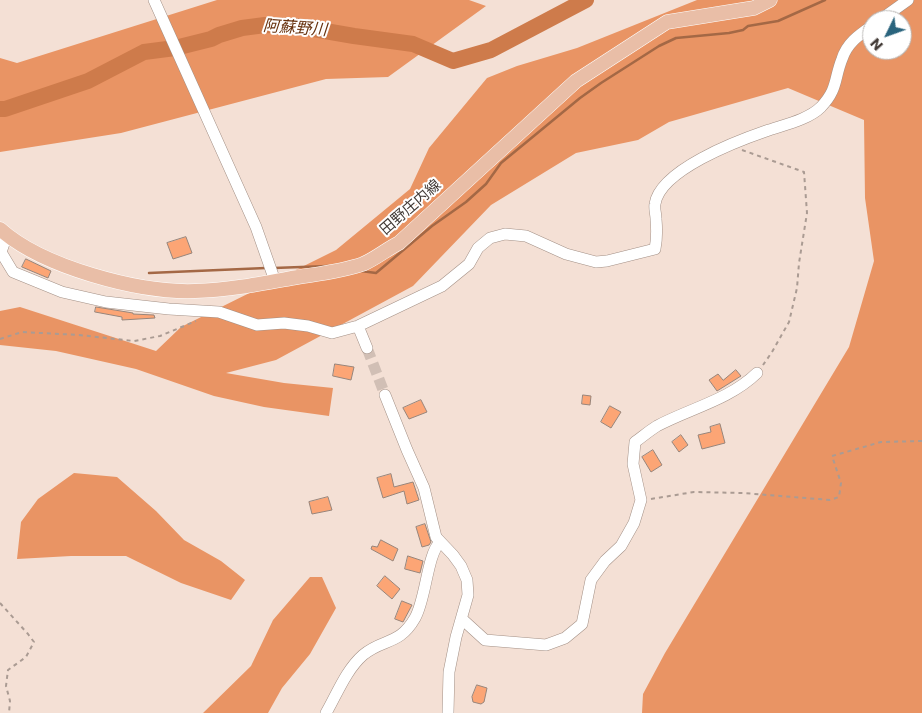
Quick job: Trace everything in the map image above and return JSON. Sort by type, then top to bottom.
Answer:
[{"type":"main road","name":"田野庄内線","points":[[4,232],[58,264],[114,281],[154,288],[193,291],[238,289],[339,270],[364,263],[399,243],[576,81],[667,22],[754,8],[770,0]]},
{"type":"street","points":[[154,0],[256,228],[275,281]]},
{"type":"street","points":[[894,10],[908,0]]},
{"type":"street","points":[[4,232],[1,252],[13,272],[62,292],[106,302],[219,312],[257,325],[284,323],[308,326],[332,333],[358,326],[442,286],[469,264],[478,248],[490,238],[505,234],[526,236],[566,254],[596,262],[608,262],[655,249],[658,237],[655,203],[661,189],[676,173],[696,161],[750,136],[806,117],[820,108],[835,87],[841,59],[847,48],[862,33]]},
{"type":"street","points":[[358,326],[367,348]]},
{"type":"street","points":[[462,619],[484,640],[546,645],[565,638],[582,624],[591,580],[605,561],[620,546],[634,523],[641,500],[633,464],[635,442],[657,426],[733,392],[757,373]]},
{"type":"street","points":[[386,395],[424,488],[434,533],[461,566],[467,580],[468,595],[449,672],[448,713]]},
{"type":"street","points":[[326,713],[349,672],[364,655],[400,637],[416,616],[422,602],[433,557],[440,542]]},
{"type":"path","points":[[730,146],[804,172],[807,213],[797,288],[791,314],[789,322],[772,352],[757,373]]},
{"type":"path","points":[[0,339],[22,332],[79,335],[134,341],[160,336],[219,312]]},
{"type":"path","points":[[641,500],[694,492],[743,492],[830,500],[839,497],[842,483],[832,456],[881,442],[922,440]]},
{"type":"path","points":[[0,603],[34,642],[26,657],[8,670],[6,686],[10,701],[9,713]]},
{"type":"shaded area","points":[[217,0],[469,0],[486,6],[388,77],[326,79],[121,133],[0,152],[0,58],[17,63]]},
{"type":"shaded area","points":[[697,0],[922,0],[922,713],[642,713],[643,694],[665,653],[849,347],[874,261],[865,198],[864,120],[788,88],[669,122],[638,140],[576,153],[491,205],[413,286],[276,360],[226,373],[284,383],[333,388],[329,416],[264,407],[214,396],[136,369],[56,351],[0,345],[0,311],[20,307],[156,351],[181,327],[336,250],[410,189],[429,148],[487,78],[517,66],[577,48]]},
{"type":"shaded area","points":[[74,473],[117,477],[156,511],[184,540],[221,561],[245,580],[231,600],[181,583],[126,556],[71,556],[17,559],[21,522],[38,499]]},
{"type":"shaded area","points":[[310,577],[322,577],[336,608],[310,654],[282,688],[268,713],[203,713],[251,666],[273,620]]},
{"type":"building","points":[[186,237],[192,253],[173,259],[167,243]]},
{"type":"building","points":[[26,259],[51,271],[48,278],[22,267]]},
{"type":"building","points":[[96,307],[133,314],[154,315],[155,318],[122,320],[122,317],[95,312]]},
{"type":"building","points":[[335,364],[354,367],[351,380],[333,376]]},
{"type":"building","points":[[736,370],[741,376],[717,391],[709,380],[718,374],[723,380]]},
{"type":"building","points":[[583,395],[591,396],[590,405],[582,404]]},
{"type":"building","points":[[421,400],[427,412],[409,419],[403,408]]},
{"type":"building","points":[[610,406],[621,412],[611,428],[601,422]]},
{"type":"building","points":[[720,424],[725,443],[702,449],[698,435],[711,432],[710,427]]},
{"type":"building","points":[[681,435],[688,445],[679,452],[672,442]]},
{"type":"building","points":[[653,450],[662,465],[651,472],[642,457]]},
{"type":"building","points":[[391,474],[394,487],[413,482],[419,500],[407,504],[404,491],[383,498],[377,478]]},
{"type":"building","points":[[328,497],[332,510],[312,514],[309,502]]},
{"type":"building","points":[[425,524],[431,542],[429,545],[422,547],[416,527]]},
{"type":"building","points":[[381,540],[398,549],[393,561],[371,549],[372,546],[377,547]]},
{"type":"building","points":[[408,556],[423,561],[420,573],[405,569]]},
{"type":"building","points":[[385,576],[400,589],[392,599],[377,586]]},
{"type":"building","points":[[402,601],[412,605],[403,622],[395,619]]},
{"type":"building","points":[[477,685],[487,688],[484,702],[481,704],[473,702],[472,697]]},
{"type":"waterway","name":"阿蘇野川","points":[[0,109],[5,109],[88,81],[144,52],[175,48],[211,39],[242,28],[265,25],[296,26],[413,44],[453,61],[491,50],[586,0]]},
{"type":"waterway","points":[[361,271],[376,273],[432,226],[466,202],[486,184],[501,163],[580,98],[659,46],[676,38],[729,33],[743,30],[748,26],[778,21],[825,0]]},
{"type":"waterway","points":[[274,268],[328,266]]},
{"type":"waterway","points":[[149,273],[266,268]]},
{"type":"tunnel","points":[[367,348],[385,395]]}]
